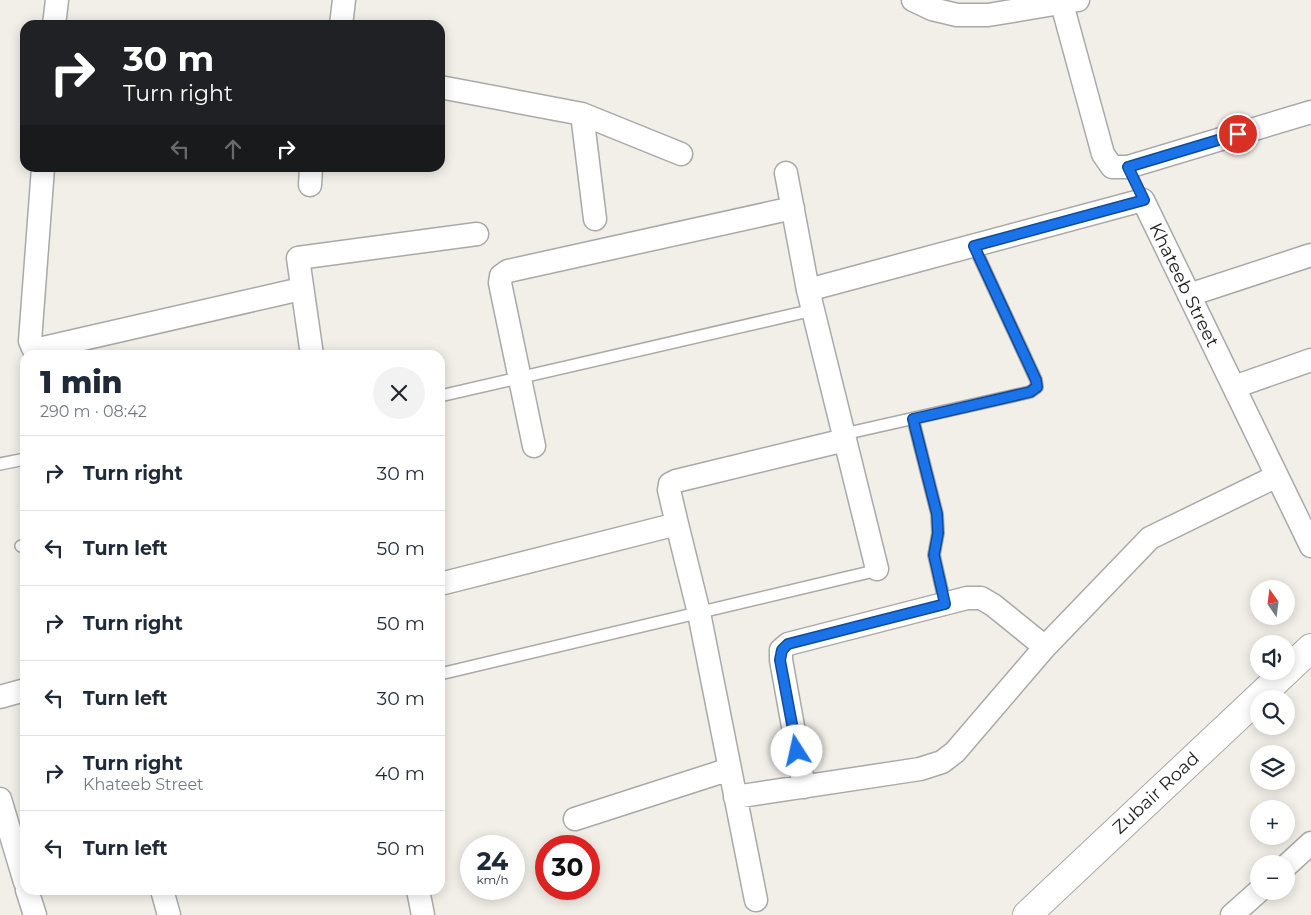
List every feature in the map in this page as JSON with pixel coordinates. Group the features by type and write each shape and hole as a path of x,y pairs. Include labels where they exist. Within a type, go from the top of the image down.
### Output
{"street":[{"path":"55,20 57,0"},
{"path":"342,20 344,0"},
{"path":"913,0 932,10 956,16 988,16 1070,2 1103,154 1112,167 1128,167 1311,112"},
{"path":"445,88 582,114 681,154"},
{"path":"582,114 595,219"},
{"path":"1128,167 1144,200"},
{"path":"43,172 30,341 32,348 39,350 301,289"},
{"path":"786,173 811,300 877,569"},
{"name":"Khateeb Street","path":"811,300 974,246 1144,200 1311,546"},
{"path":"534,446 500,283 501,276 508,271 793,208"},
{"path":"311,350 297,263 298,258 477,234"},
{"path":"1189,295 1311,255"},
{"path":"1234,387 1311,360"},
{"path":"756,900 699,613 669,490 670,484 845,437"},
{"path":"735,797 920,768 942,762 954,752 1045,647 1150,538 1277,476"},
{"path":"445,583 677,524"},
{"path":"804,787 780,660 782,650 788,644 967,598 981,598 993,604 1045,647"},
{"name":"Zubair Road","path":"1027,915 1311,648"},
{"path":"0,696 20,691"},
{"path":"575,819 730,769"},
{"path":"0,799 20,865"},
{"path":"1295,858 1311,843"},
{"path":"29,895 35,915"},
{"path":"163,895 169,915"},
{"path":"419,895 423,915"},
{"path":"1232,915 1250,899"}],"lane":[{"path":"845,437 1030,392 1037,387 1036,380 974,246"},
{"path":"445,395 519,378 811,300"},
{"path":"913,419 937,514 938,533 934,555 945,604"},
{"path":"0,464 20,459"},
{"path":"445,673 877,569"}],"route":[{"path":"797,751 780,660 782,650 788,644 945,604 934,555 934,544 938,533 937,514 913,419 1030,392 1037,387 1036,380 974,246 1144,200 1128,167 1238,134"}]}
